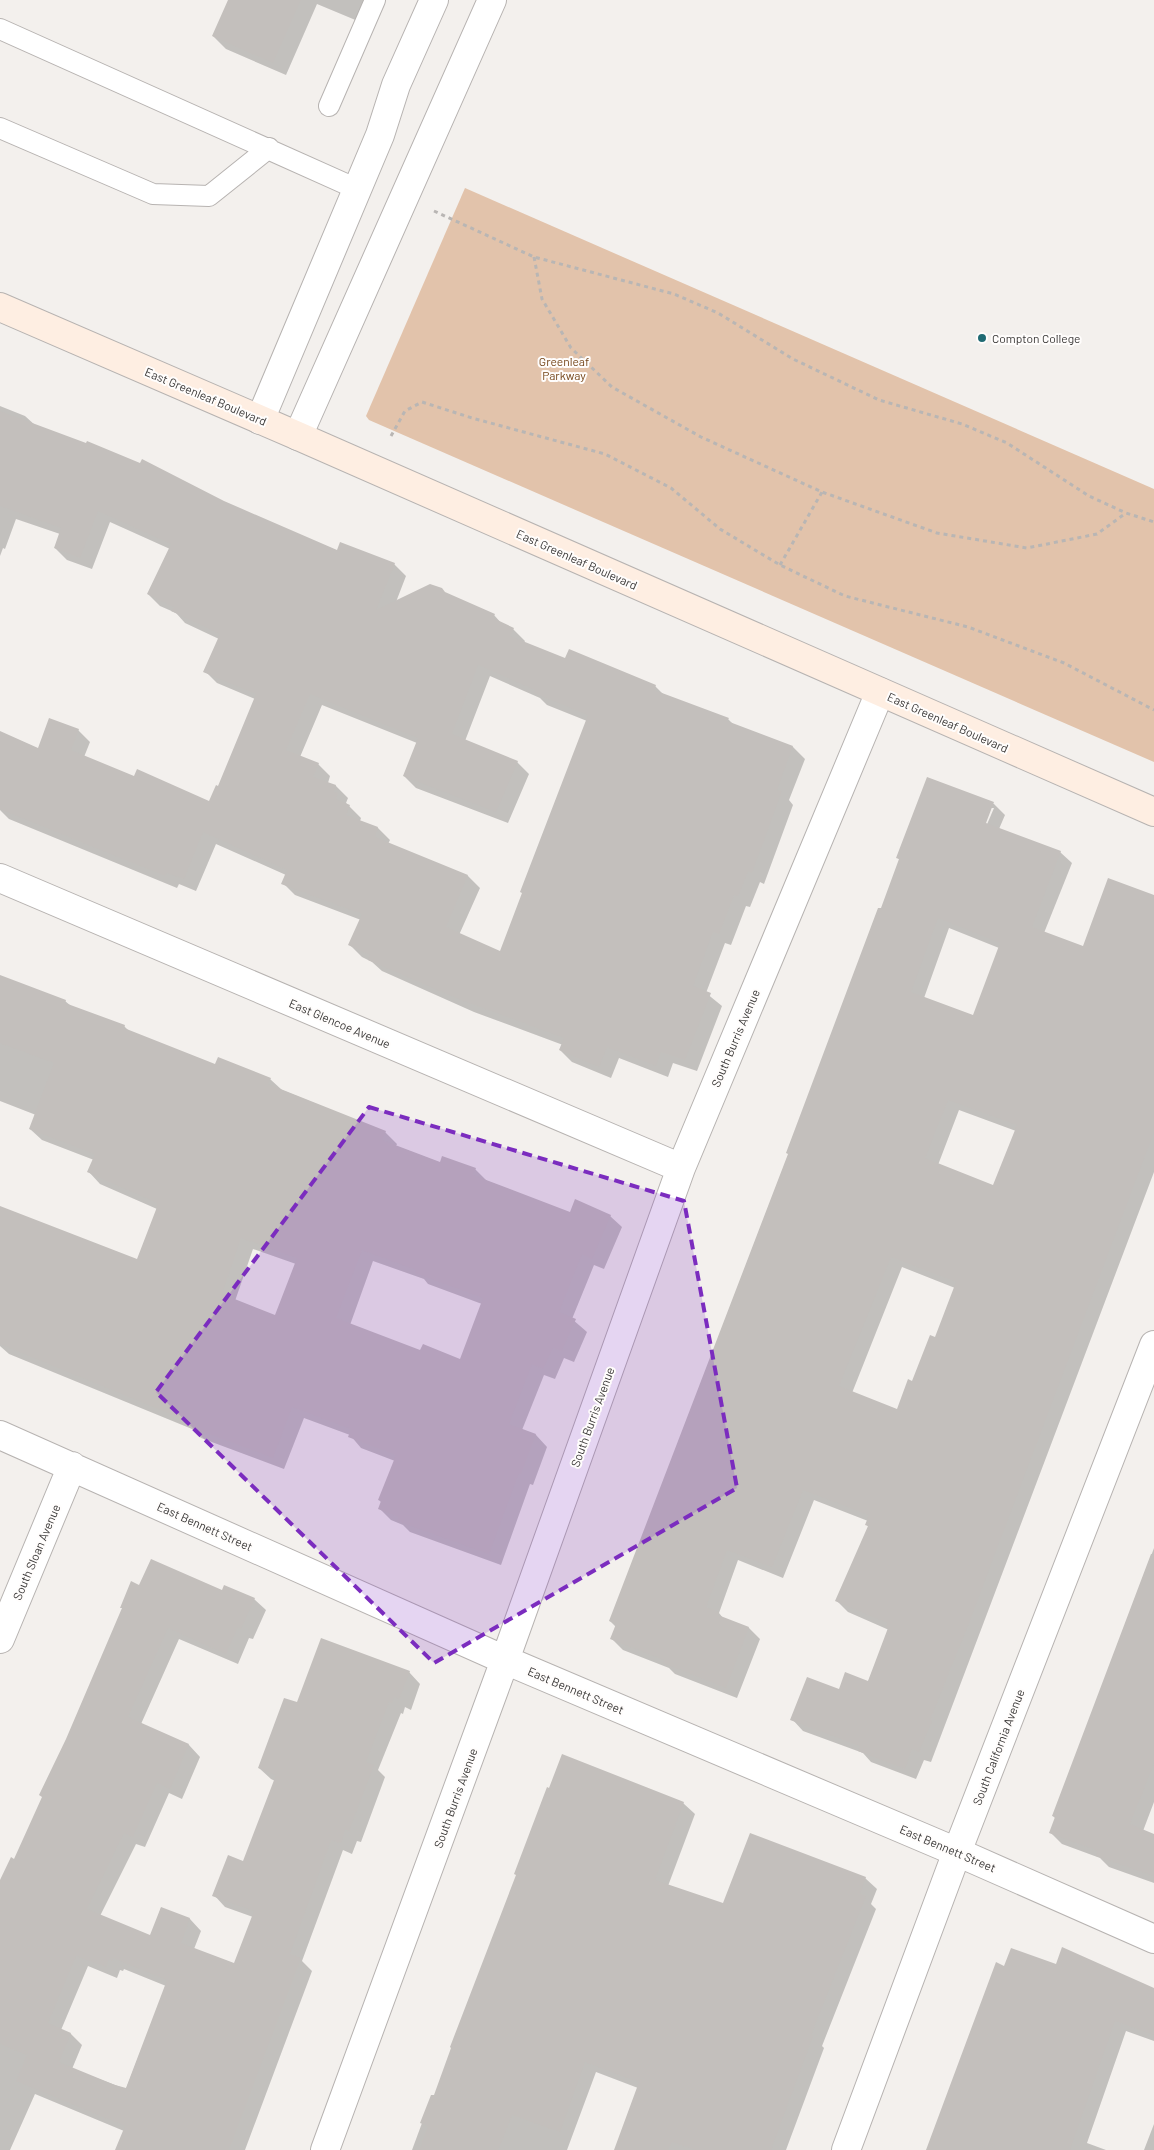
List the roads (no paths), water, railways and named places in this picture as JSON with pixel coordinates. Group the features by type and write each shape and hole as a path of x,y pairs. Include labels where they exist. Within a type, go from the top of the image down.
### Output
{"street":[{"path":"260,420 380,135 396,85 434,0"},
{"path":"298,436 492,0"},
{"name":"East Greenleaf Boulevard","path":"0,307 1154,812"},
{"name":"South Burris Avenue","path":"326,2150 505,1660 681,1168 880,692"},
{"name":"East Glencoe Avenue","path":"0,878 681,1168"},
{"name":"South California Avenue","path":"846,2150 957,1852 1154,1345"},
{"name":"East Bennett Street","path":"0,1435 505,1660 957,1852 1154,1939"},
{"name":"South Sloan Avenue","path":"0,1639 72,1466"}],"lane":[{"path":"329,106 375,0"},
{"path":"0,28 357,189"},
{"path":"0,128 153,194 209,196 269,148"}],"place":[{"name":"Compton College","path":"982,338"}],"park label":[{"name":"Greenleaf Parkway","path":"564,368"}]}
